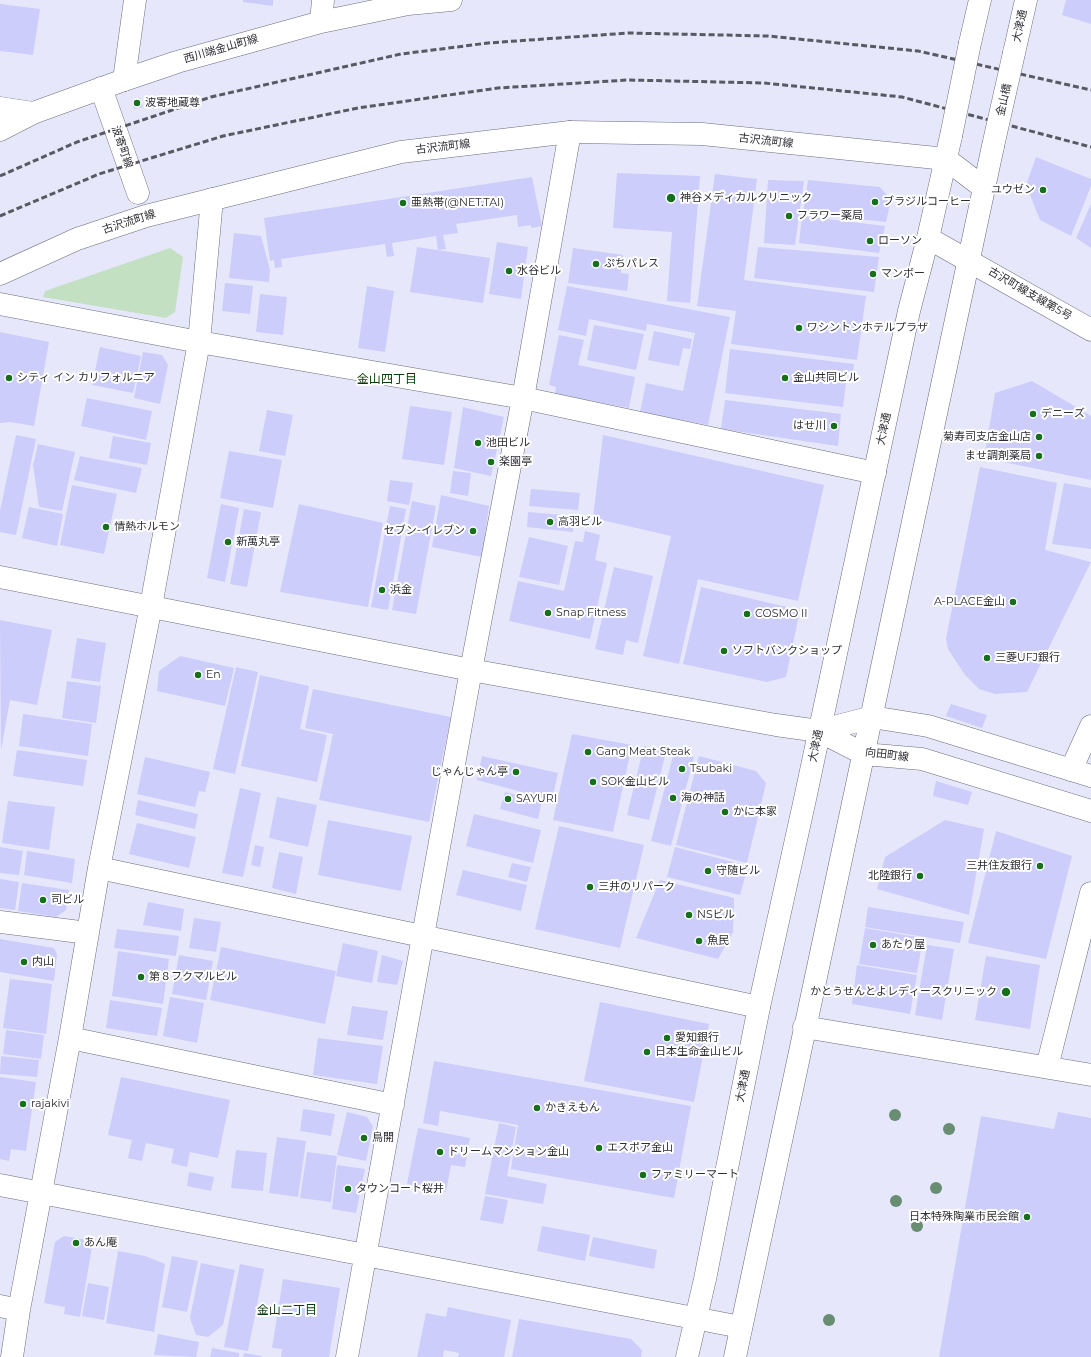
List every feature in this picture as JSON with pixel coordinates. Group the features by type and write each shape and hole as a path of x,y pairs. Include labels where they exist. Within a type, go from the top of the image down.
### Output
{"street":[{"path":"124,80 135,0"},
{"path":"321,22 323,0"},
{"name":"西川端金山町線","path":"0,130 34,113 177,62 321,22 408,4 451,0"},
{"name":"大津通","path":"686,1357 696,1317 759,1007 909,311 928,238 980,0"},
{"name":"大津通","path":"1014,53 1026,0"},
{"name":"金山橋","path":"984,188 1014,53"},
{"name":"波寄町線","path":"101,88 135,186"},
{"path":"0,108 34,113"},
{"path":"347,1357 364,1256 393,1105 471,670 524,398 570,132"},
{"name":"古沢流町線","path":"0,274 77,239 146,216 402,152 570,132 702,134 946,159"},
{"path":"735,1357 804,1027 872,717 984,188 946,159"},
{"path":"12,1357 10,1308 40,1194 70,1038 99,868 151,606 199,342 212,199"},
{"name":"古沢町線支線第5号","path":"928,238 969,259 1091,330"},
{"path":"0,304 199,342 524,398 875,473"},
{"path":"0,577 471,670 776,725 819,731 872,717 928,726 1091,776"},
{"path":"1071,770 1091,726"},
{"name":"向田町線","path":"819,731 864,754 922,760 1091,811"},
{"path":"99,868 423,935 759,1007"},
{"path":"1047,1067 1091,893"},
{"path":"0,922 88,933"},
{"path":"804,1027 1091,1075"},
{"path":"70,1038 393,1105"},
{"path":"0,1186 364,1256 696,1317 741,1327"}],"green space":[{"path":"170,248 183,257 175,312 166,318 43,297 45,291"}],"building":[{"path":"243,0 273,0 273,6 243,2"},
{"path":"1066,0 1091,0 1091,24 1062,15"},
{"path":"0,4 40,9 33,55 0,51"},
{"path":"140,98 143,107 134,109 132,101"},
{"path":"1036,157 1091,179 1091,186 1071,236 1040,220 1026,185"},
{"path":"617,173 700,176 690,303 667,301 672,232 613,228"},
{"path":"715,174 757,179 744,280 866,296 857,360 731,344 736,311 697,306"},
{"path":"532,177 542,226 531,228 531,225 518,227 517,215 456,224 458,233 443,235 446,249 438,250 436,236 392,243 394,256 387,257 385,244 281,259 282,267 275,268 274,260 270,261 264,218"},
{"path":"768,180 804,181 795,245 764,243"},
{"path":"808,180 880,187 891,200 886,222 803,213"},
{"path":"1091,204 1091,248 1076,238"},
{"path":"802,216 885,226 879,253 799,243"},
{"path":"234,233 261,236 270,270 269,282 229,278"},
{"name":"水谷ビル","path":"497,242 528,247 521,299 489,294"},
{"path":"417,247 490,258 483,303 410,292"},
{"path":"758,247 879,257 874,292 754,278"},
{"name":"ぷちパレス","path":"573,248 623,255 621,273 629,274 627,291 568,283"},
{"path":"225,283 253,286 250,314 222,311"},
{"path":"367,286 394,291 385,352 358,348"},
{"path":"567,286 730,317 708,425 640,412 646,383 683,391 695,333 647,324 646,331 589,319 586,336 558,330"},
{"path":"260,294 287,297 283,335 256,332"},
{"path":"594,325 644,334 636,370 587,360"},
{"path":"654,331 692,339 690,349 683,348 679,366 648,360"},
{"path":"0,332 49,342 34,426 10,422 0,423"},
{"path":"559,335 584,340 578,365 635,377 629,408 555,394 556,387 549,385"},
{"path":"100,347 141,356 133,393 92,385"},
{"name":"金山共同ビル","path":"730,349 854,364 853,374 843,372 842,382 846,382 843,407 725,393"},
{"path":"143,352 162,355 168,365 160,404 134,398"},
{"name":"菊寿司支店金山店","path":"1032,381 1091,416 1091,480 984,458 995,393"},
{"path":"87,398 152,411 146,440 81,426"},
{"path":"725,400 841,414 838,446 721,429"},
{"path":"410,406 452,412 444,465 402,459"},
{"name":"池田ビル","path":"463,407 504,417 491,476 454,468"},
{"path":"267,410 293,415 285,456 259,451"},
{"path":"16,435 36,439 16,535 0,532 0,511"},
{"path":"603,435 824,485 798,601 698,579 679,664 643,656 671,536 593,518"},
{"path":"113,436 151,443 147,465 109,458"},
{"path":"38,444 75,452 62,511 39,507 33,465"},
{"path":"229,451 282,460 273,508 220,498"},
{"path":"80,456 142,468 136,493 74,480"},
{"name":"A-PLACE金山","path":"980,467 1057,483 1045,550 1091,562 1027,692 995,694 979,689 965,675 948,649 946,639"},
{"path":"453,471 471,473 468,496 450,493"},
{"path":"390,480 413,483 409,505 387,501"},
{"path":"1064,483 1091,488 1091,549 1052,544"},
{"path":"72,485 117,494 104,554 60,545"},
{"path":"531,489 580,493 578,510 529,506"},
{"path":"441,495 489,506 482,557 432,547"},
{"path":"412,501 436,506 416,614 392,610"},
{"path":"221,504 239,508 225,582 207,578"},
{"path":"299,504 383,523 368,607 280,592"},
{"path":"390,506 406,509 388,610 371,607"},
{"path":"29,507 63,514 57,546 22,538"},
{"path":"244,509 261,512 247,587 230,584"},
{"name":"高羽ビル","path":"528,512 574,516 573,532 527,527"},
{"path":"585,531 600,535 595,560 607,563 590,639 509,621 518,581 564,591 575,541 583,542"},
{"path":"529,537 568,546 559,585 519,577"},
{"path":"614,567 653,576 638,643 626,640 623,655 595,649"},
{"path":"701,587 800,610 786,677 767,682 683,664"},
{"path":"0,620 52,630 37,705 10,700 1,750"},
{"path":"77,638 106,643 100,682 71,678"},
{"path":"180,656 234,668 225,706 157,691 159,671"},
{"path":"236,667 258,672 235,774 213,769"},
{"path":"260,675 309,686 300,729 327,735 317,782 241,766"},
{"path":"67,681 101,686 96,723 62,718"},
{"path":"313,689 451,717 429,822 319,800 333,734 305,728"},
{"path":"951,704 987,715 982,728 946,716"},
{"path":"23,714 92,724 88,756 19,746"},
{"name":"SOK金山ビル","path":"572,734 632,745 613,832 553,820"},
{"path":"644,746 666,752 649,820 627,815"},
{"path":"17,750 87,760 83,786 13,776"},
{"path":"674,752 694,757 671,846 651,841"},
{"path":"482,756 558,773 552,800 477,780"},
{"path":"699,756 756,771 766,783 747,863 676,845"},
{"path":"145,757 210,772 205,792 199,791 195,807 137,794"},
{"path":"936,781 972,792 968,805 933,796"},
{"path":"240,788 261,793 243,877 222,873"},
{"path":"505,792 542,801 538,819 500,809"},
{"path":"277,797 317,805 308,847 269,838"},
{"path":"138,800 198,814 195,829 135,815"},
{"path":"8,801 55,807 49,850 2,843"},
{"path":"474,814 541,830 533,863 466,846"},
{"path":"328,820 412,836 401,891 318,875"},
{"path":"945,820 984,829 969,915 877,889 885,857"},
{"path":"137,823 196,837 189,868 129,854"},
{"name":"三井のリパーク","path":"559,826 644,845 620,948 535,929"},
{"path":"996,831 1072,856 1046,959 968,943"},
{"path":"255,845 264,847 260,867 251,865"},
{"path":"0,847 23,851 19,875 0,873"},
{"name":"守随ビル","path":"675,847 748,866 740,895 667,877"},
{"path":"27,851 75,859 72,883 24,875"},
{"path":"279,852 303,857 296,894 272,888"},
{"path":"512,863 531,867 527,882 508,877"},
{"path":"463,870 527,885 521,911 456,895"},
{"path":"0,879 19,882 15,910 0,908"},
{"name":"NSビル","path":"660,880 734,898 733,932 718,959 636,938"},
{"name":"司ビル","path":"22,883 69,890 66,910 56,917 18,911"},
{"path":"148,902 184,909 181,931 143,925"},
{"path":"868,907 964,922 960,943 865,927"},
{"path":"194,918 221,922 216,952 189,948"},
{"path":"865,928 923,938 917,973 859,964"},
{"path":"117,929 179,936 176,956 114,948"},
{"path":"0,939 54,948 57,954 54,981 0,972"},
{"path":"343,943 378,951 372,983 336,976"},
{"path":"927,945 954,949 942,1020 915,1015"},
{"path":"221,947 336,971 325,1024 210,1000"},
{"name":"第８フクマルビル","path":"118,951 169,959 163,1004 112,996"},
{"path":"179,955 213,961 206,1000 172,994"},
{"path":"382,955 403,961 397,985 377,982"},
{"path":"986,956 1040,965 1030,1029 975,1020"},
{"path":"857,965 917,975 910,1014 852,1004"},
{"path":"10,979 52,984 46,1034 3,1028"},
{"path":"170,997 204,1003 197,1043 163,1036"},
{"path":"110,1000 162,1008 157,1036 106,1028"},
{"name":"日本生命金山ビル","path":"600,1002 709,1024 694,1102 584,1081"},
{"path":"352,1006 388,1011 383,1040 347,1035"},
{"path":"6,1030 44,1035 41,1059 3,1054"},
{"path":"318,1038 383,1046 377,1084 313,1075"},
{"path":"1,1056 39,1060 37,1077 0,1074"},
{"name":"エスポア金山","path":"434,1061 691,1106 674,1198 511,1169 518,1125 440,1111 438,1126 423,1123"},
{"path":"0,1077 36,1082 26,1151 11,1149 9,1161 0,1159"},
{"path":"121,1077 230,1100 218,1158 190,1152 187,1167 171,1163 174,1149 146,1143 142,1161 128,1158 132,1140 108,1135"},
{"path":"303,1109 335,1114 331,1136 300,1131"},
{"path":"347,1112 367,1117 373,1126 366,1161 337,1155"},
{"name":"日本特殊陶業市民会館","path":"1058,1112 1091,1118 1091,1357 939,1357 981,1116 1054,1129"},
{"path":"499,1123 516,1127 507,1176 547,1184 543,1204 485,1194"},
{"name":"ドリームマンション金山","path":"418,1128 470,1138 465,1167 451,1165 446,1192 407,1184"},
{"path":"277,1137 306,1141 298,1197 269,1193"},
{"path":"236,1150 267,1153 263,1191 231,1188"},
{"path":"307,1152 337,1156 331,1202 300,1198"},
{"name":"タウンコート桜井","path":"337,1165 365,1169 356,1213 332,1209"},
{"path":"189,1172 214,1177 211,1191 187,1186"},
{"path":"485,1196 508,1200 503,1224 480,1220"},
{"path":"542,1226 590,1235 585,1261 537,1251"},
{"path":"64,1236 93,1241 80,1317 64,1314 65,1307 44,1303 55,1242"},
{"path":"593,1237 657,1250 654,1269 589,1256"},
{"path":"118,1251 145,1256 165,1264 154,1332 106,1323"},
{"path":"172,1256 198,1261 187,1312 162,1307"},
{"path":"201,1263 235,1270 223,1325 208,1337 196,1335 190,1318"},
{"path":"240,1264 264,1269 248,1351 224,1347"},
{"path":"283,1279 340,1288 329,1357 281,1357 282,1349 272,1348"},
{"path":"88,1283 109,1287 104,1320 82,1316"},
{"path":"448,1307 511,1320 504,1357 458,1357 459,1353 444,1350 443,1357 417,1357 426,1313 446,1317"},
{"path":"519,1319 631,1339 642,1350 641,1357 512,1357"},
{"path":"158,1334 199,1342 196,1357 154,1355"},
{"path":"212,1348 239,1353 239,1357 210,1357"},
{"path":"244,1353 262,1356 262,1357 243,1357"}],"railway":[{"path":"0,176 77,142 211,97 401,54 488,43 628,33 768,36 918,51 1091,90"},
{"path":"0,216 99,174 223,136 358,108 498,88 628,80 764,83 902,97 1091,147"}],"place":[{"name":"波寄地蔵尊","path":"137,103"},
{"name":"ユウゼン","path":"1043,190"},
{"name":"神谷メディカルクリニック","path":"671,198"},
{"name":"ブラジルコーヒー","path":"875,202"},
{"name":"亜熱帯(@NET.TAI)","path":"403,203"},
{"name":"フラワー薬局","path":"789,216"},
{"name":"ローソン","path":"870,241"},
{"name":"ぷちパレス","path":"596,264"},
{"name":"水谷ビル","path":"509,271"},
{"name":"マンボー","path":"873,274"},
{"name":"ワシントンホテルプラザ","path":"799,328"},
{"name":"シティ イン カリフォルニア","path":"9,378"},
{"name":"金山共同ビル","path":"785,378"},
{"name":"デニーズ","path":"1033,414"},
{"name":"はせ川","path":"834,426"},
{"name":"菊寿司支店金山店","path":"1039,437"},
{"name":"池田ビル","path":"478,443"},
{"name":"ませ調剤薬局","path":"1039,456"},
{"name":"楽園亭","path":"491,462"},
{"name":"高羽ビル","path":"550,522"},
{"name":"情熱ホルモン","path":"106,527"},
{"name":"セブン-イレブン","path":"473,531"},
{"name":"新萬丸亭","path":"228,542"},
{"name":"浜金","path":"382,590"},
{"name":"A-PLACE金山","path":"1013,602"},
{"name":"Snap Fitness","path":"548,613"},
{"name":"COSMO II","path":"747,614"},
{"name":"ソフトバンクショップ","path":"724,651"},
{"name":"三菱UFJ銀行","path":"987,658"},
{"name":"En","path":"198,675"},
{"name":"Gang Meat Steak","path":"588,752"},
{"name":"Tsubaki","path":"682,769"},
{"name":"じゃんじゃん亭","path":"516,772"},
{"name":"SOK金山ビル","path":"593,782"},
{"name":"海の神話","path":"673,798"},
{"name":"SAYURI","path":"508,799"},
{"name":"かに本家","path":"725,812"},
{"name":"三井住友銀行","path":"1040,866"},
{"name":"守随ビル","path":"708,871"},
{"name":"北陸銀行","path":"920,876"},
{"name":"三井のリパーク","path":"590,887"},
{"name":"司ビル","path":"43,900"},
{"name":"NSビル","path":"689,915"},
{"name":"魚民","path":"699,941"},
{"name":"あたり屋","path":"873,945"},
{"name":"内山","path":"24,962"},
{"name":"第８フクマルビル","path":"141,977"},
{"name":"かとうせんとよレディースクリニック","path":"1006,992"},
{"name":"愛知銀行","path":"667,1038"},
{"name":"日本生命金山ビル","path":"647,1052"},
{"name":"rajakivi","path":"23,1104"},
{"name":"かきえもん","path":"537,1108"},
{"name":"鳥開","path":"364,1138"},
{"name":"エスポア金山","path":"599,1148"},
{"name":"ドリームマンション金山","path":"440,1152"},
{"name":"ファミリーマート","path":"643,1175"},
{"name":"タウンコート桜井","path":"348,1189"},
{"name":"日本特殊陶業市民会館","path":"1027,1217"},
{"name":"あん庵","path":"76,1243"}],"district":[{"name":"金山四丁目","path":"387,379"},
{"name":"金山二丁目","path":"287,1310"}]}
